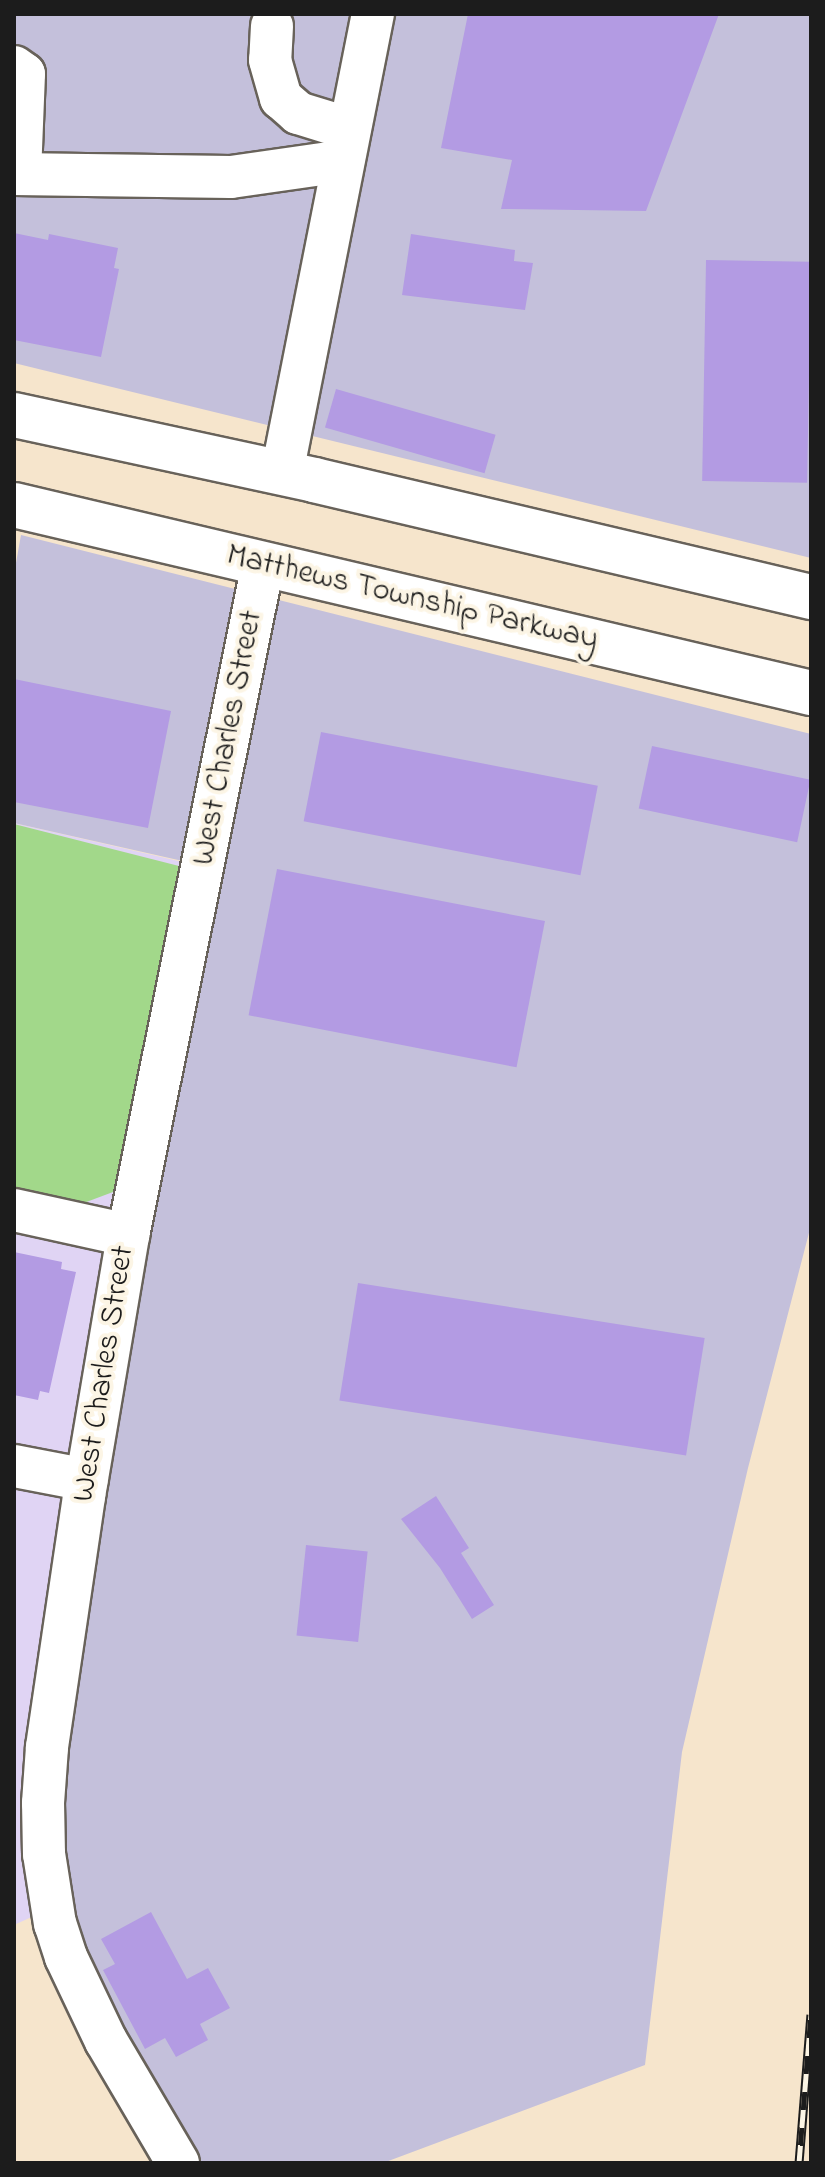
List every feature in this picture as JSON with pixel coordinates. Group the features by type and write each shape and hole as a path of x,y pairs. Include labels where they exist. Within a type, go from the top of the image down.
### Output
{"main road":[{"path":"14,415 282,473 811,597"},
{"name":"Matthews Township Parkway","path":"14,505 811,693"}],"street":[{"path":"282,473 373,14"},
{"path":"272,26 270,60 281,98 346,145"},
{"path":"14,67 24,74 17,174 231,177 346,145"},
{"name":"West Charles Street","path":"178,2163 81,1994 55,1924 30,1877 87,1480 128,1235 263,564"},
{"path":"14,1210 128,1235"},
{"path":"14,1466 87,1480"}],"shaded area":[{"path":"14,14 811,14 811,558 14,363"},
{"path":"21,535 811,734 811,1225 748,1468 682,1752 645,2065 383,2163 153,2163 77,2030 36,1915 187,862 14,823 14,574"},
{"path":"14,823 187,863 36,1915 14,1925"}],"green space":[{"path":"14,824 179,866 123,1172 113,1192 81,1204 14,1189"}],"building":[{"path":"468,14 719,14 646,211 501,209 512,160 441,148"},
{"path":"14,233 48,240 49,234 118,248 114,268 119,269 101,357 14,340"},
{"path":"411,234 515,250 514,261 533,263 525,310 402,295"},
{"path":"706,260 811,262 807,483 702,481"},
{"path":"336,389 496,435 485,473 325,427"},
{"path":"14,679 171,711 148,828 14,802"},
{"path":"321,732 598,786 580,875 304,821"},
{"path":"652,746 810,780 797,842 639,809"},
{"path":"277,869 545,921 517,1067 249,1015"},
{"path":"14,1252 62,1262 61,1269 76,1272 49,1393 40,1391 38,1400 14,1395"},
{"path":"358,1283 705,1338 686,1455 339,1401"},
{"path":"436,1496 469,1548 461,1553 494,1605 472,1619 440,1568 401,1519"},
{"path":"306,1545 368,1551 358,1642 296,1636"},
{"path":"151,1912 187,1979 208,1968 230,2008 200,2024 208,2040 176,2057 165,2038 145,2049 103,1970 115,1964 101,1939"}],"railway":[{"path":"799,2163 811,2014"}]}
